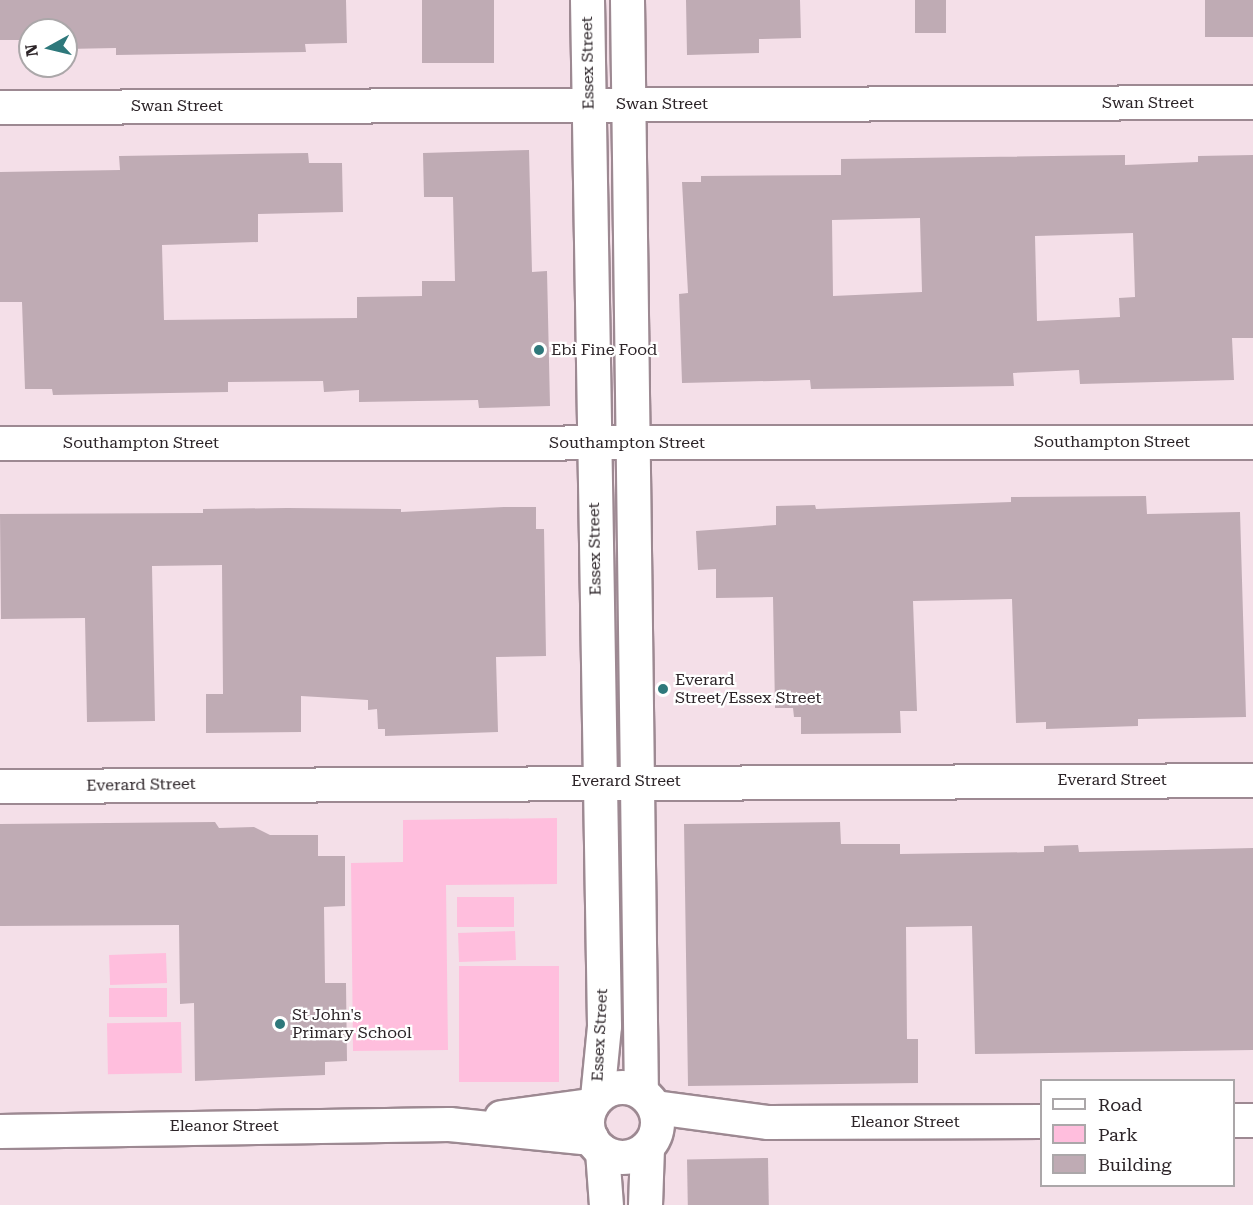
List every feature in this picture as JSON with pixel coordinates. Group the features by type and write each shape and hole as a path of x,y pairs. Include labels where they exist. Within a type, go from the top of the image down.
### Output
{"street":[{"name":"Essex Street","path":"587,0 598,781 604,1026 594,1101"},
{"path":"627,0 635,780 648,1099 658,1118 650,1144 645,1205"},
{"name":"Swan Street","path":"0,107 1253,102"},
{"name":"Southampton Street","path":"0,443 1253,442"},
{"name":"Everard Street","path":"0,786 635,780 1253,780"},
{"path":"606,1205 597,1145 587,1116 594,1101 618,1086 648,1099"},
{"name":"Eleanor Street","path":"648,1099 768,1122"},
{"name":"Eleanor Street","path":"0,1131 449,1124 594,1101"},
{"path":"1235,1120 1253,1120"},
{"name":"Eleanor Street","path":"650,1144 768,1122 1040,1121"},
{"name":"Eleanor Street","path":"449,1124 597,1145"},
{"path":"597,1145 625,1157 650,1144"}],"green space":[{"path":"557,818 557,884 446,885 448,1050 353,1051 351,863 403,862 403,820"},
{"path":"457,897 514,897 514,927 457,927"},
{"path":"515,931 516,960 459,962 458,933"},
{"path":"166,953 167,983 110,985 109,955"},
{"path":"459,966 559,966 559,1082 459,1082"},
{"path":"109,988 167,988 167,1017 109,1017"},
{"path":"181,1022 182,1073 108,1074 107,1023"}],"building":[{"path":"0,0 346,0 347,43 305,44 306,52 116,55 116,48 78,49 78,18 18,18 18,40 0,40"},
{"path":"422,0 494,0 494,63 422,63"},
{"path":"686,0 800,0 801,38 759,39 759,53 687,55"},
{"path":"915,0 946,0 946,33 915,33"},
{"path":"1205,0 1253,0 1253,37 1205,37"},
{"path":"529,150 532,272 547,271 550,406 479,408 478,400 359,402 359,390 324,392 323,381 228,382 228,392 53,395 52,389 25,389 22,302 0,302 0,172 120,170 119,156 308,153 309,163 342,163 343,212 258,214 258,242 162,245 164,320 357,318 357,297 422,296 422,281 455,281 453,197 424,197 423,153"},
{"path":"1125,155 1125,165 1198,162 1198,156 1253,155 1253,338 1232,338 1234,380 1080,384 1079,370 1013,373 1014,386 811,389 810,380 682,383 679,294 688,293 682,182 701,182 701,176 841,175 841,159","holes":["920,218 922,292 833,296 832,220","1133,233 1135,297 1119,298 1120,317 1037,321 1035,236"]},
{"path":"1146,496 1147,514 1240,512 1246,717 1138,719 1138,726 1046,729 1046,722 1016,723 1012,599 913,601 917,711 900,711 901,733 801,734 801,717 794,717 793,708 775,708 773,597 716,598 716,569 698,570 696,531 776,525 776,506 815,505 816,509 1011,502 1011,497"},
{"path":"536,507 536,529 544,529 546,656 496,657 498,732 385,736 385,729 378,729 377,709 368,710 368,700 301,696 301,732 206,733 206,694 223,694 222,565 152,566 155,721 87,722 85,618 1,619 0,514 203,513 203,509 287,508 401,509 401,512"},
{"path":"215,822 219,828 254,827 270,835 318,835 318,856 345,856 345,906 324,907 325,983 346,983 347,1061 325,1062 325,1075 195,1081 194,1003 180,1004 179,925 0,926 0,824"},
{"path":"840,822 841,844 900,844 900,854 1044,852 1044,846 1078,845 1079,852 1253,848 1253,1050 975,1054 972,926 906,927 907,1039 918,1039 918,1083 688,1086 684,824"},
{"path":"768,1158 769,1205 688,1205 687,1159"}],"place":[{"name":"Ebi Fine Food","path":"539,350"},
{"name":"Everard Street/Essex Street","path":"663,689"},
{"name":"St John's Primary School","path":"280,1024"}]}
